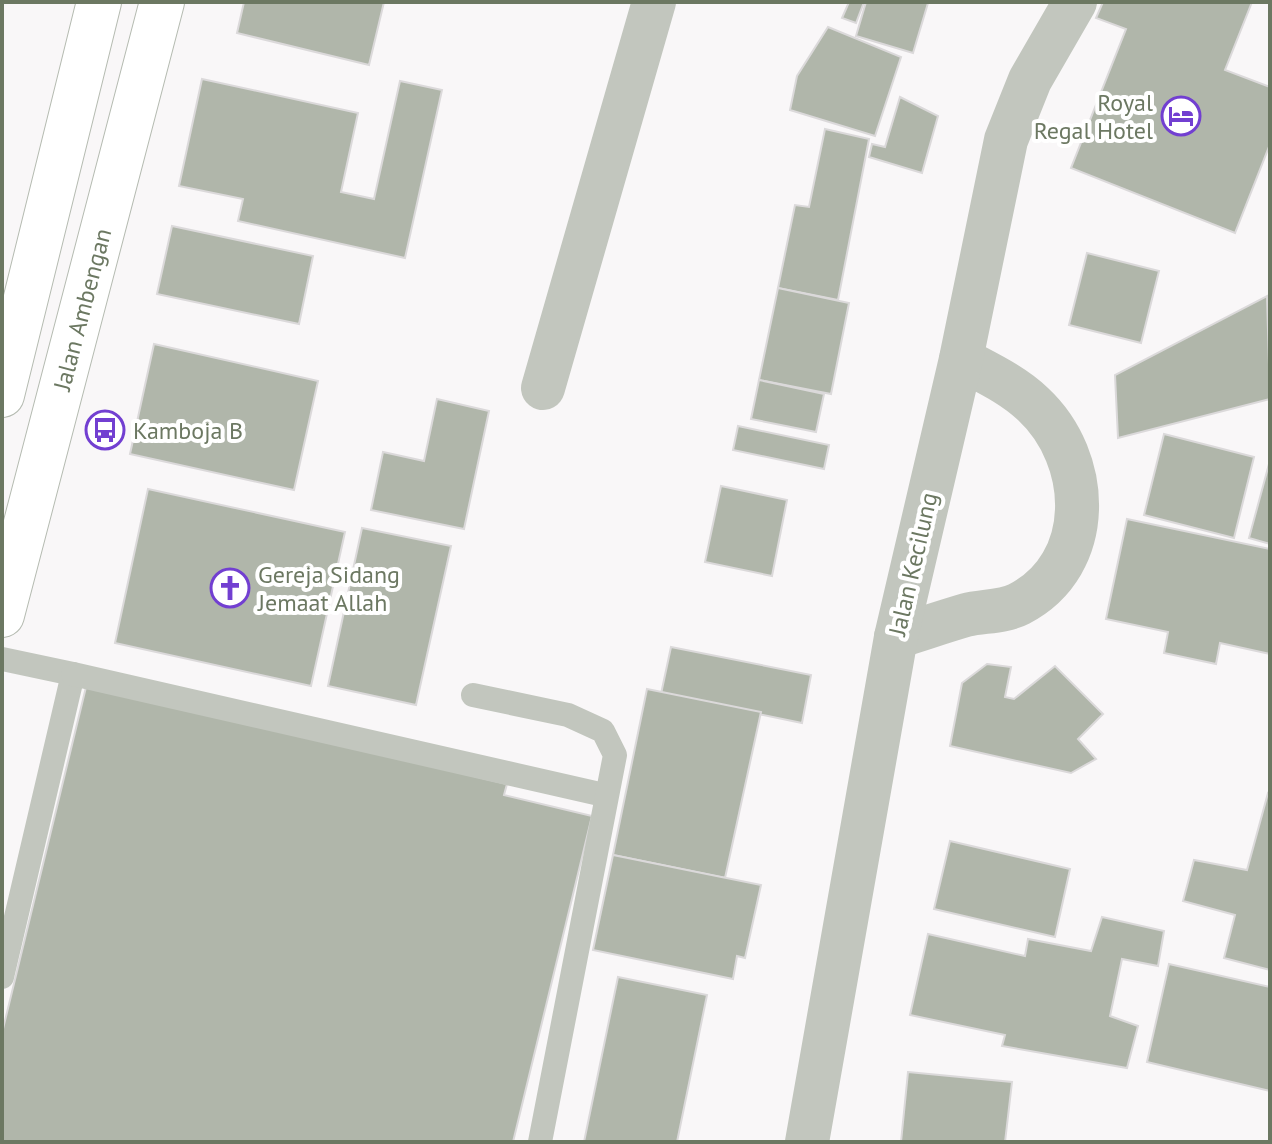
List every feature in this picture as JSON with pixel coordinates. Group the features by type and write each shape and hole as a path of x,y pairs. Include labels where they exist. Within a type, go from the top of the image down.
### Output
{"main road":[{"path":"2,395 99,2"},
{"name":"Jalan Ambengan","path":"2,615 162,2"}],"street":[{"path":"543,388 654,2"},
{"name":"Jalan Kecilung","path":"807,1142 896,637 961,359 1006,140 1030,80 1075,2"},
{"path":"896,637 968,615 1017,606 1052,583 1068,558 1079,511 1071,457 1035,405 1007,384 961,359"}],"lane":[{"path":"2,659 604,795"},
{"path":"2,977 73,674"},
{"path":"473,695 568,715 603,731 615,755 604,795 540,1142"}],"building":[{"path":"244,2 384,2 369,65 237,33"},
{"path":"849,2 864,2 856,23 842,18"},
{"path":"866,2 928,3 913,53 856,36"},
{"name":"Royal Regal Hotel","path":"1103,2 1252,2 1225,70 1270,87 1270,144 1235,233 1071,168 1126,29 1096,18"},
{"path":"828,27 901,57 875,136 790,110 797,76"},
{"path":"202,79 358,113 341,192 374,199 400,81 442,90 405,258 238,221 243,199 179,186"},
{"path":"900,97 938,116 922,173 869,157 872,144 885,147"},
{"path":"825,129 869,139 838,300 778,288 795,205 809,207"},
{"path":"172,226 313,256 299,324 157,294"},
{"path":"1087,253 1159,271 1141,343 1069,325"},
{"path":"778,288 849,303 831,394 759,380"},
{"path":"1267,296 1270,399 1118,438 1115,375"},
{"path":"154,344 318,381 294,490 130,454"},
{"path":"759,380 824,394 816,432 751,419"},
{"path":"437,399 489,411 464,529 371,510 383,452 424,461"},
{"path":"738,426 829,445 824,469 733,450"},
{"path":"1164,434 1254,457 1234,538 1144,515"},
{"path":"1270,465 1270,544 1249,538"},
{"path":"721,486 787,500 772,576 705,562"},
{"name":"Gereja Sidang Jemaat Allah","path":"148,489 345,532 311,686 115,643"},
{"path":"1127,519 1270,549 1270,654 1220,643 1216,664 1164,653 1168,632 1106,619"},
{"path":"362,528 451,546 416,705 328,686"},
{"path":"671,647 811,675 802,723 661,694"},
{"path":"987,664 1011,667 1005,697 1014,699 1055,666 1103,714 1078,739 1096,759 1071,773 950,746 962,683"},
{"path":"87,683 507,784 504,795 592,816 513,1142 2,1142 2,1033"},
{"path":"647,689 761,712 725,878 613,855"},
{"path":"1268,793 1270,970 1224,958 1235,915 1183,901 1194,860 1247,870"},
{"path":"950,841 1070,869 1055,937 934,909"},
{"path":"613,855 761,885 745,958 737,956 733,979 593,950"},
{"path":"1102,917 1164,931 1158,966 1122,959 1110,1016 1138,1026 1127,1068 1002,1046 1005,1035 910,1015 928,934 1025,956 1028,939 1091,951"},
{"path":"1169,964 1270,987 1270,1091 1147,1062"},
{"path":"618,977 707,995 677,1142 584,1142"},
{"path":"908,1072 1012,1082 1005,1142 901,1142"}],"place":[{"name":"Royal Regal Hotel","path":"1181,116"},
{"name":"Kamboja B","path":"105,430"},
{"name":"Gereja Sidang Jemaat Allah","path":"230,588"}]}
